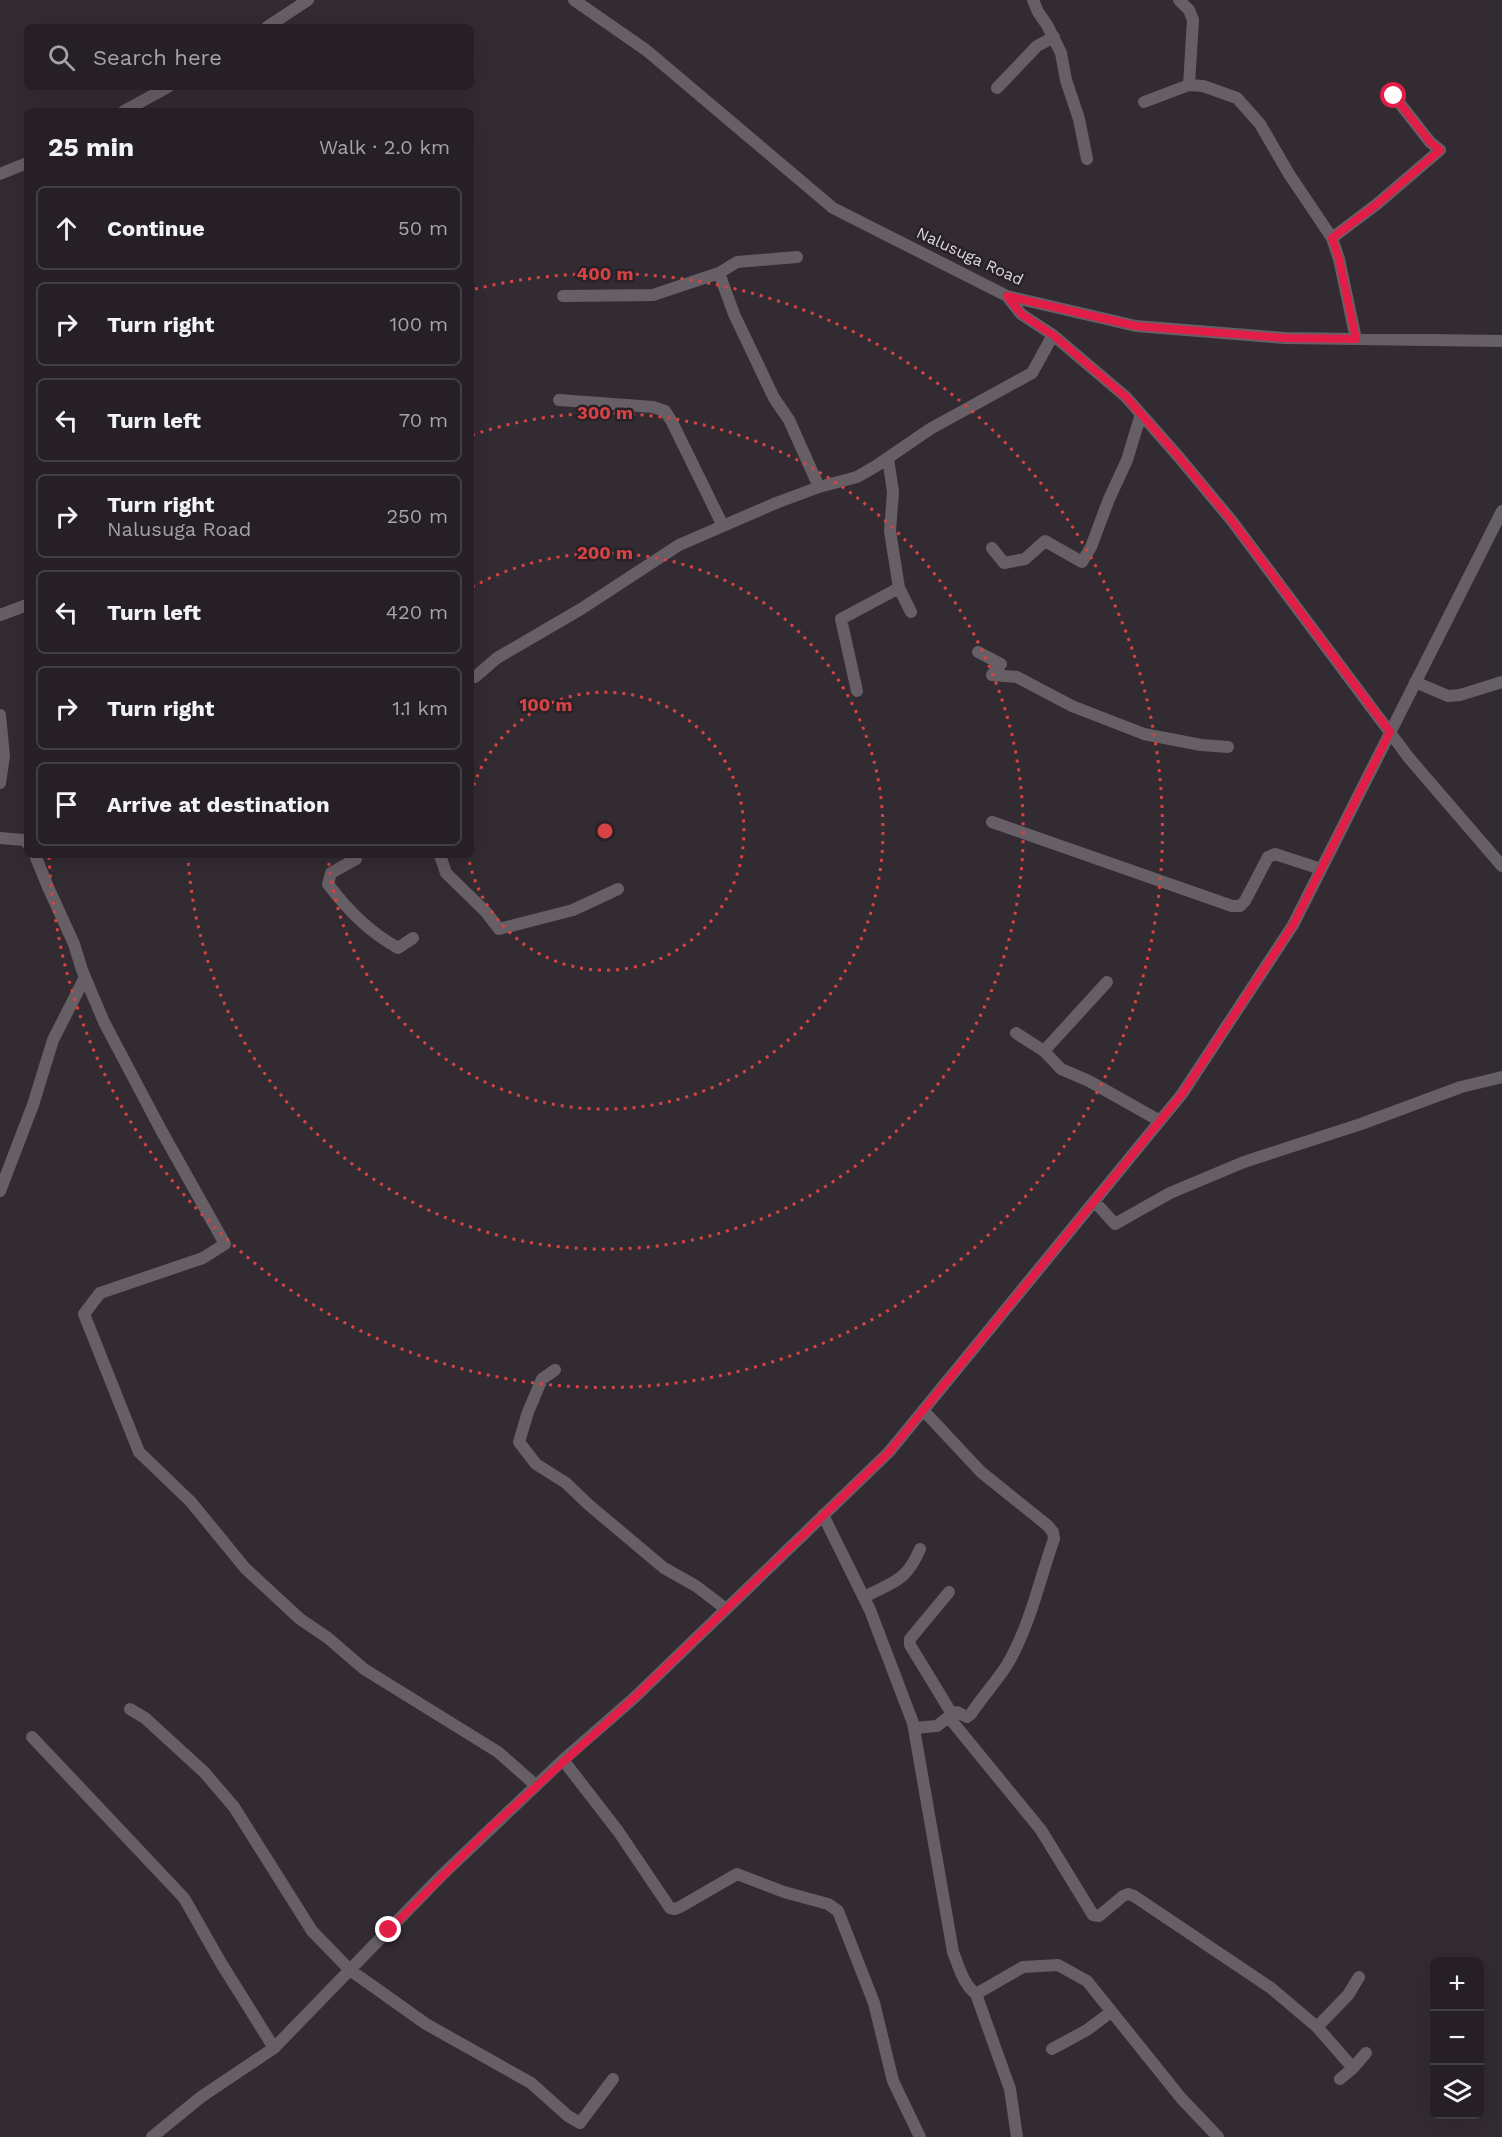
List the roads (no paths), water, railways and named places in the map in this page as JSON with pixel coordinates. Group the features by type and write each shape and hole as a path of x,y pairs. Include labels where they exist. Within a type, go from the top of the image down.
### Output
{"street":[{"path":"272,24 308,0"},
{"name":"Nalusuga Road","path":"574,0 646,50 833,208 1007,296 1136,326 1285,338 1502,340"},
{"path":"1033,0 1061,53 1087,159"},
{"path":"1179,0 1190,9 1193,20 1189,85"},
{"path":"997,88 1037,46 1054,37"},
{"path":"1144,102 1189,85 1203,86 1237,98 1260,124 1289,174 1332,238 1339,259 1356,339"},
{"path":"130,108 162,90"},
{"path":"1332,238 1377,204 1440,150 1430,142 1394,96"},
{"path":"0,174 24,164"},
{"path":"563,296 653,295 719,273 737,262 797,257"},
{"path":"719,273 734,314 774,398 789,420 819,487"},
{"path":"1007,296 1021,314 1053,335 1126,397 1141,414 1232,521 1436,791 1502,866"},
{"path":"474,677 497,658 581,609 679,545 819,487 857,477 930,429 1032,372 1053,335"},
{"path":"559,400 653,407 665,411 723,526"},
{"path":"992,548 1004,563 1025,559 1045,541 1082,562 1091,547 1127,460 1141,414"},
{"path":"888,458 893,492 890,531 899,588 911,612"},
{"path":"153,2137 201,2097 274,2048 442,1875 563,1760 634,1698 889,1452 1182,1094 1293,925 1502,511"},
{"path":"857,691 841,619 899,588"},
{"path":"0,615 24,606"},
{"path":"978,652 1000,664 992,675 1017,677 1072,706 1144,734 1201,745 1228,747"},
{"path":"1415,682 1448,696 1460,695 1502,682"},
{"path":"0,715 4,756 0,783"},
{"path":"992,822 1232,906 1240,906 1245,900 1268,857 1275,854 1321,869"},
{"path":"0,838 24,842"},
{"path":"36,858 74,944 104,1022 225,1244 203,1258 100,1293 84,1314 139,1452 191,1502 245,1568 300,1619 328,1638 364,1669 498,1752 532,1782"},
{"path":"354,858 332,873 328,884 345,908 382,939 398,948 413,938"},
{"path":"441,858 446,873 486,912 499,929 573,910 618,889"},
{"path":"0,1191 33,1105 53,1040 85,977"},
{"path":"1044,1051 1107,982"},
{"path":"1016,1033 1044,1051 1061,1069 1089,1081 1160,1121"},
{"path":"1095,1201 1115,1224 1170,1193 1244,1162 1361,1124 1461,1087 1502,1077"},
{"path":"555,1370 542,1379 528,1412 519,1442 536,1464 566,1483 664,1568 696,1586 726,1609"},
{"path":"914,1728 937,1726 957,1712 967,1718 971,1714 1006,1665 1030,1617 1037,1587 1054,1539 1053,1532 1047,1525 981,1472 923,1410"},
{"path":"823,1515 864,1597 893,1667 914,1728 954,1952 964,1979 976,1994 1010,2089 1017,2137"},
{"path":"864,1597 903,1577 913,1566 920,1549"},
{"path":"949,1592 910,1639 910,1645 951,1717 1041,1830 1093,1915 1099,1916 1123,1896 1128,1894 1134,1896 1271,1988 1317,2027 1353,2068"},
{"path":"130,1709 145,1718 212,1781 234,1807 312,1931 350,1970 426,2024 531,2084 568,2116 580,2123 613,2079"},
{"path":"32,1737 184,1898 274,2048"},
{"path":"563,1760 618,1832 670,1908 680,1907 737,1874 784,1892 828,1904 838,1911 874,2003 893,2081 920,2137"},
{"path":"976,1994 1023,1967 1058,1965 1088,1981 1181,2098 1218,2137"},
{"path":"1317,2027 1348,1995 1359,1977"},
{"path":"1052,2049 1087,2030 1111,2012"},
{"path":"1340,2079 1366,2053"}]}
